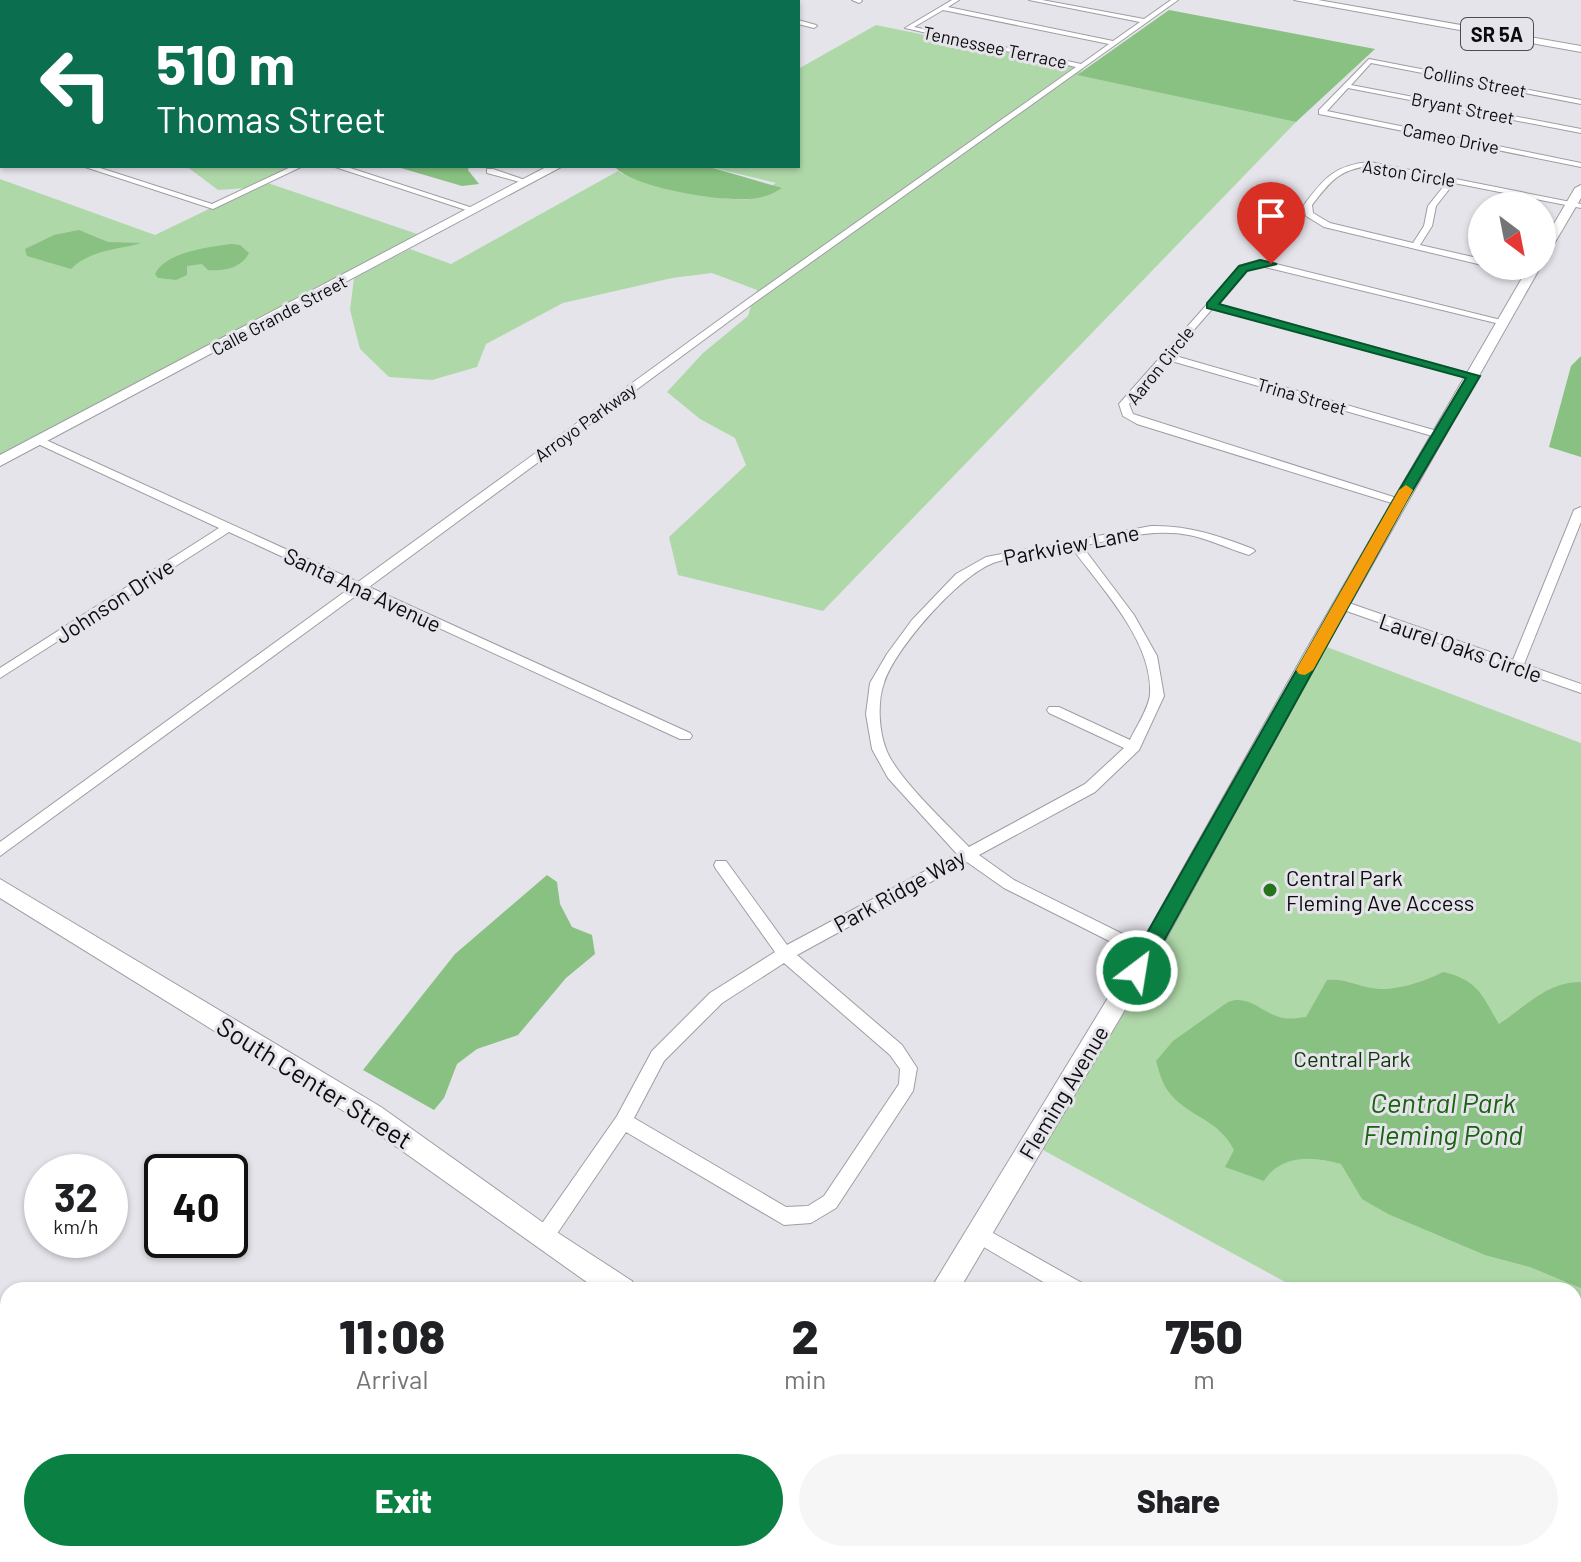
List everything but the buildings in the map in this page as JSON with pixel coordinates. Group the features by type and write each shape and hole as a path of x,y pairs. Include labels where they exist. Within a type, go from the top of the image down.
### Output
{"main road":[{"name":"SR 5A","path":"1299,0 1363,6 1581,46"},
{"name":"SR 5A","path":"1333,3 1414,20 1581,46"},
{"path":"1414,20 1439,19"}],"street":[{"path":"942,8 956,0"},
{"path":"1032,0 1145,21"},
{"name":"Arroyo Parkway","path":"0,850 359,587 1175,0"},
{"path":"942,8 1115,43"},
{"name":"Tennessee Terrace","path":"942,8 908,28 1082,66"},
{"path":"800,22 814,26"},
{"name":"Collins Street","path":"1346,86 1369,61 1581,102"},
{"name":"Cameo Drive","path":"1346,86 1322,112 1581,165"},
{"name":"Bryant Street","path":"1346,86 1581,131"},
{"name":"Aston Circle","path":"1468,259 1327,225 1309,214 1308,205 1337,170 1354,164 1390,166 1576,205"},
{"path":"92,168 213,207 295,168"},
{"path":"342,168 475,210"},
{"name":"Calle Grande Street","path":"0,461 42,442 553,168"},
{"path":"490,171 527,182"},
{"path":"1415,246 1428,226 1432,206 1453,179"},
{"path":"1556,234 1576,205 1581,188"},
{"name":"Aaron Circle","path":"1399,502 1128,416 1124,404 1243,269 1260,263 1504,322"},
{"name":"Fleming Avenue","path":"949,1282 1147,953 1399,502 1527,280"},
{"path":"1211,305 1474,376"},
{"name":"Trina Street","path":"1165,356 1440,435"},
{"name":"Santa Ana Avenue","path":"42,442 685,736"},
{"path":"1517,666 1580,510"},
{"name":"Johnson Drive","path":"0,674 228,527"},
{"name":"Parkview Lane","path":"1147,953 1009,884 965,853 920,807 893,774 879,749 873,714 877,683 916,623 960,577 990,560 1172,528 1199,533 1249,551"},
{"name":"Park Ridge Way","path":"543,1238 623,1121 658,1056 693,1018 741,981 785,954 965,853 1090,788 1134,747 1157,696 1151,656 1130,618 1074,543"},
{"name":"Laurel Oaks Circle","path":"1342,605 1581,689"},
{"path":"1054,710 1134,747"},
{"path":"623,1121 784,1216 811,1214 830,1202 907,1086 909,1068 896,1050 785,954 721,865"},
{"name":"South Center Street","path":"0,887 372,1115 543,1238 610,1282"},
{"path":"977,1233 1061,1282"}],"green space":[{"path":"876,25 1076,66 756,293 757,290 712,273 672,278 563,303 486,344 477,367 432,380 389,377 360,349 350,310 354,278 410,249 451,264 618,171 660,186 722,198 748,199 776,183 714,168 800,168 800,68"},
{"path":"1085,67 1078,75 1296,122 823,611 678,575 669,537 746,465 735,438 700,419 667,392 703,353 748,316 751,306"},
{"path":"189,168 289,168 247,188 218,190"},
{"path":"0,179 155,235 265,182 426,237 0,462"},
{"name":"Central Park","path":"1319,644 1581,743 1581,1282 1285,1282 1032,1144"}],"water":[{"path":"1169,10 1375,49 1296,122 1077,75"},
{"path":"401,168 468,168 479,184 462,186"},
{"path":"616,168 713,168 782,188 752,199 734,199 659,187"},
{"path":"79,230 108,242 141,243 95,254 71,269 27,256 25,249 54,235"},
{"path":"231,244 240,245 249,253 241,263 231,268 208,270 202,264 187,266 187,275 176,280 158,278 155,274 168,260 178,256"},
{"path":"1581,356 1581,457 1549,447 1571,366"},
{"path":"547,875 557,882 560,904 572,927 592,935 595,954 566,978 518,1035 477,1049 457,1064 444,1098 434,1110 363,1070 455,954"},
{"name":"Central Park Fleming Pond","path":"1443,972 1465,980 1478,990 1499,1024 1537,996 1557,986 1581,982 1581,1282 1566,1282 1530,1267 1485,1255 1388,1214 1362,1199 1341,1164 1320,1159 1299,1159 1279,1166 1264,1181 1225,1167 1234,1150 1227,1139 1176,1100 1161,1077 1156,1061 1173,1041 1228,1002 1242,1000 1282,1018 1306,1017 1327,980 1387,989"}],"slow traffic":[{"path":"1305,670 1406,490"}],"place":[{"name":"Central Park Fleming Ave Access","path":"1270,890"}],"route":[{"path":"1137,971 1314,652 1474,376 1211,305 1243,269 1260,263 1271,264"}]}
